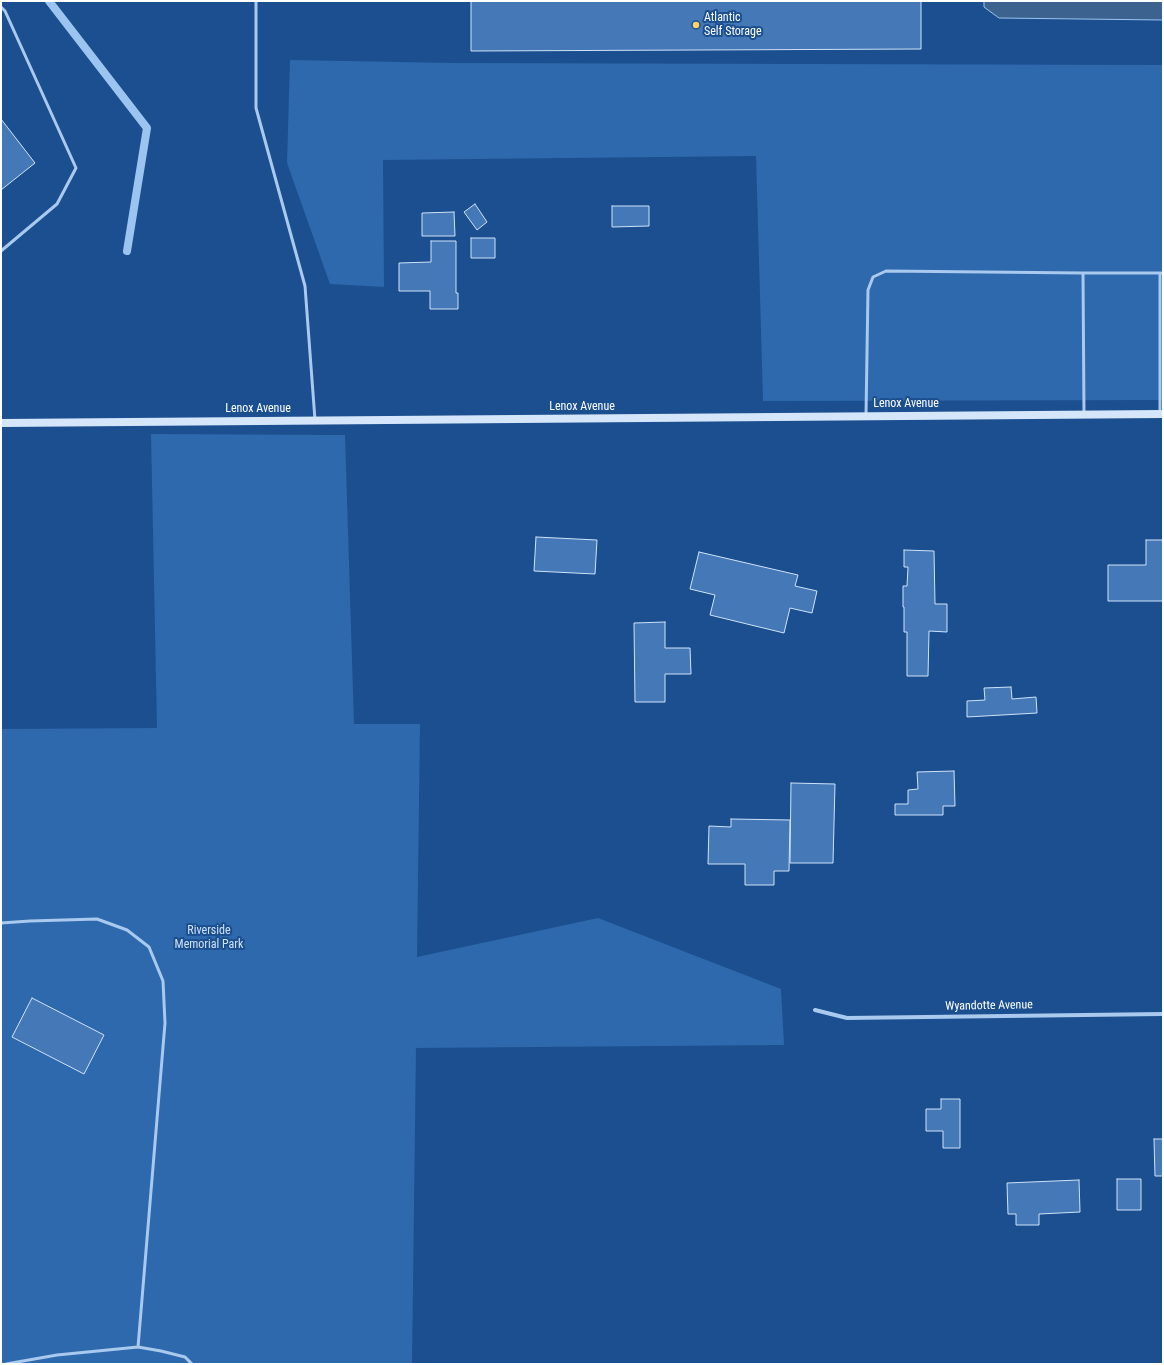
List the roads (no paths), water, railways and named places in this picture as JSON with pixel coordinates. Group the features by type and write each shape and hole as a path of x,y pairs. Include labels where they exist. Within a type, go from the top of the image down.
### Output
{"street":[{"name":"Lenox Avenue","path":"1,423 1162,414"},
{"name":"Wyandotte Avenue","path":"816,1010 847,1018 1163,1014"}],"lane":[{"path":"256,1 256,108 305,286 315,420"},
{"path":"1,7 5,11 76,168 57,204 1,251"},
{"path":"866,416 868,290 873,277 886,271 1162,273 1162,414"},
{"path":"1083,273 1084,415"},
{"path":"1,923 97,919 127,930 149,947 163,981 164,1023 138,1347"},
{"path":"6,1364 57,1355 138,1347 185,1357 192,1364"}],"waterway":[{"path":"49,1 147,128 127,251"}],"place":[{"name":"Atlantic Self Storage","path":"696,25"}],"park label":[{"name":"Riverside Memorial Park","path":"209,938"}]}
